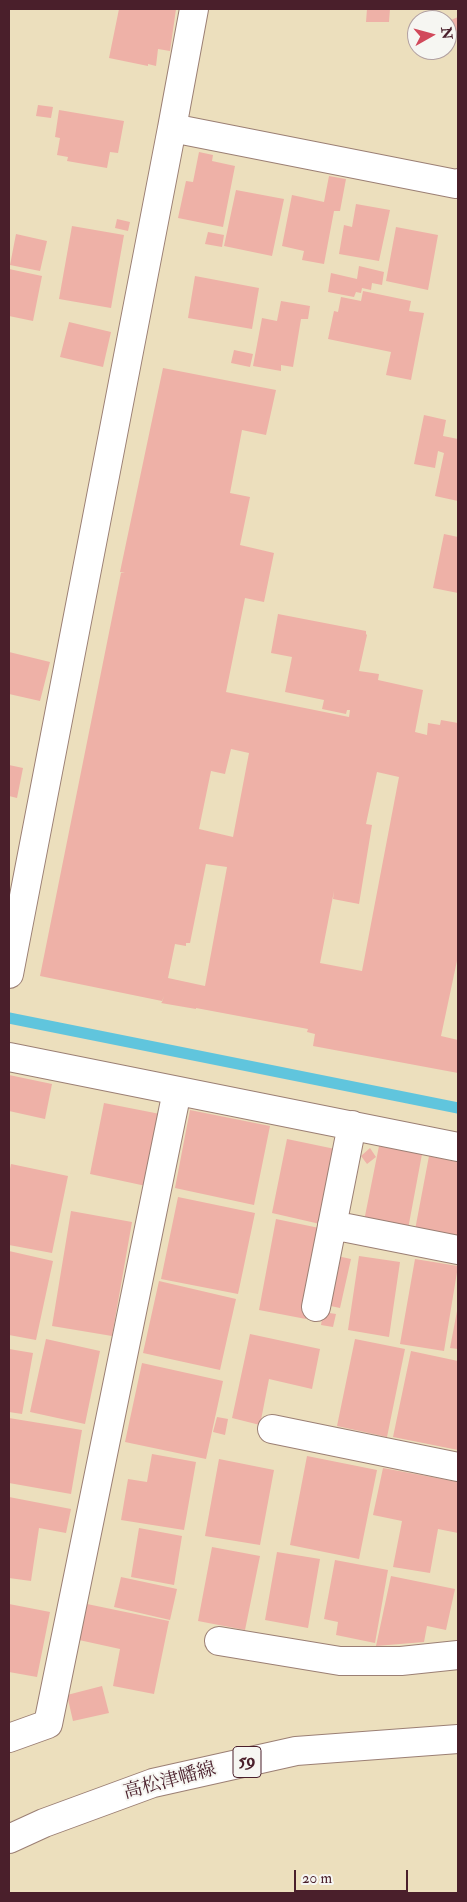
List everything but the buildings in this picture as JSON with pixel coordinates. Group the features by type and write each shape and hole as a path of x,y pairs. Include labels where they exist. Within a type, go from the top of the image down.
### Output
{"street":[{"path":"10,964 194,9"},
{"path":"172,128 458,183"},
{"path":"9,1057 458,1146"},
{"path":"9,1738 48,1724 177,1091"},
{"path":"316,1307 352,1125"},
{"path":"332,1225 458,1250"},
{"path":"272,1429 458,1467"},
{"path":"219,1641 340,1661 401,1661 458,1655"},
{"name":"高松津幡線","path":"9,1840 44,1823 153,1783 296,1751 458,1739"}],"waterway":[{"path":"9,1018 458,1108"}]}
